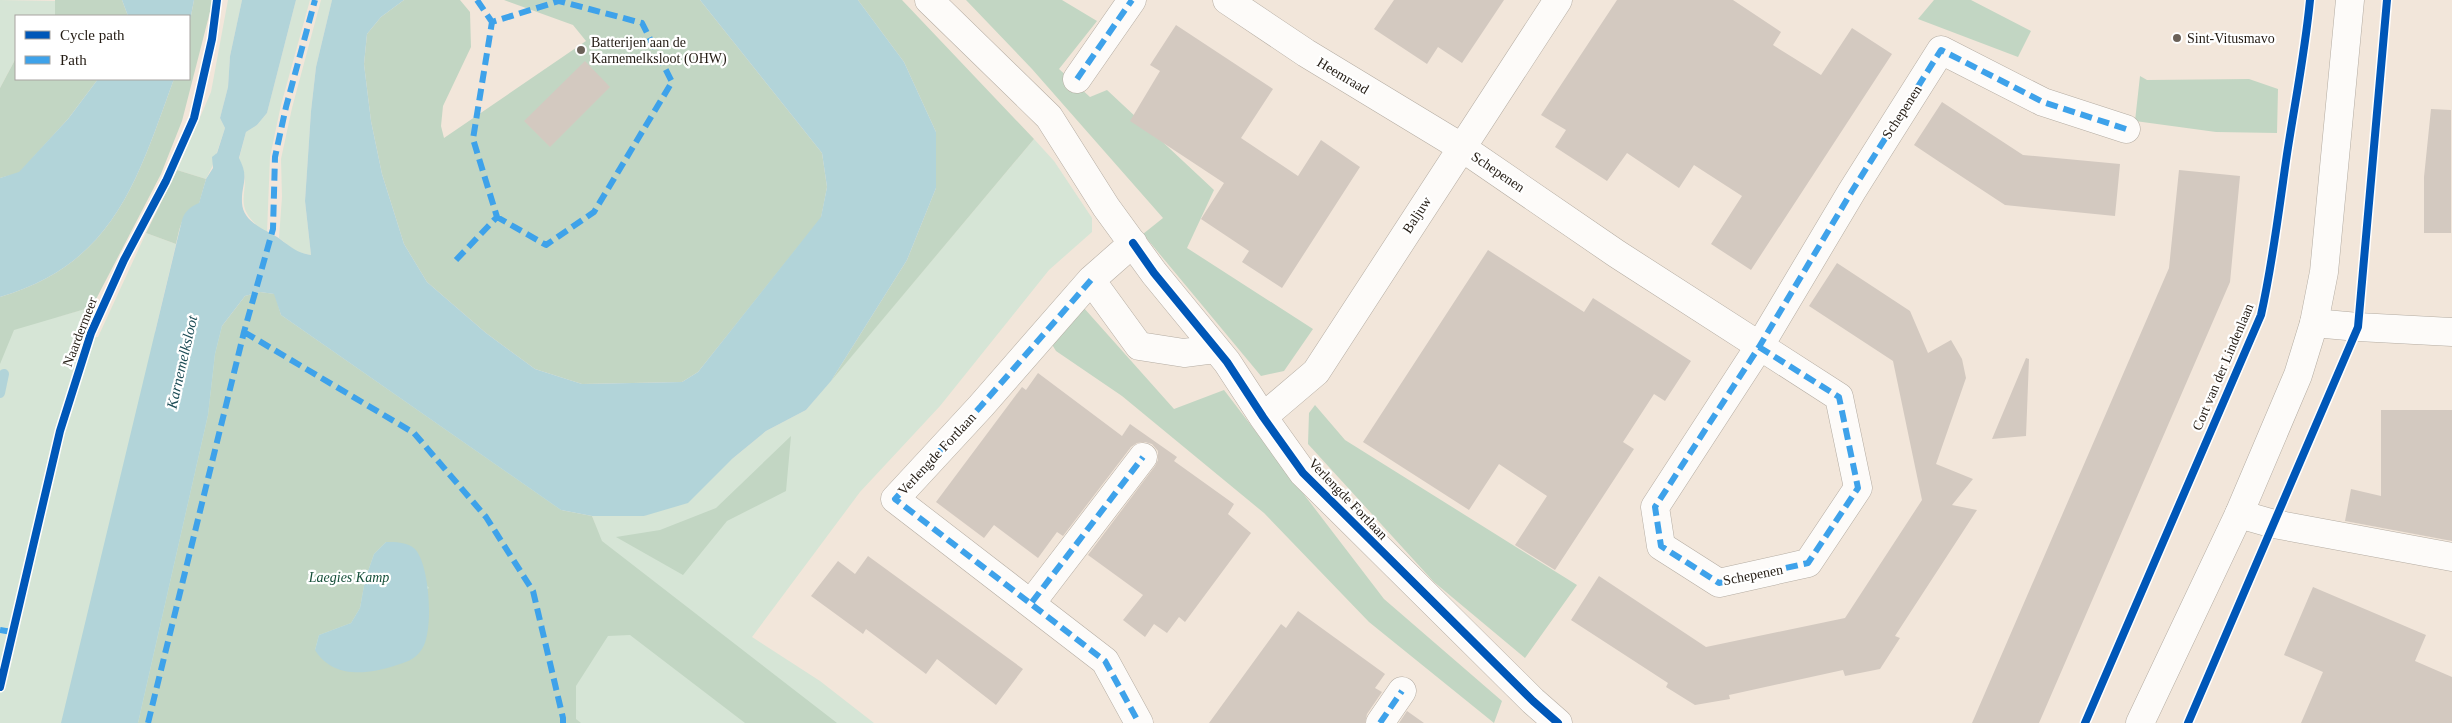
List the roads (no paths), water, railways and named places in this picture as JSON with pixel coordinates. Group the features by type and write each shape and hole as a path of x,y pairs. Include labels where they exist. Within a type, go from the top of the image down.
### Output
{"street":[{"name":"Verlengde Fortlaan","path":"929,0 1049,117 1106,207 1154,273 1227,362 1303,474 1532,701 1558,723"},
{"path":"1077,79 1132,0"},
{"name":"Heemraad","path":"1227,0 1306,53 1461,147"},
{"name":"Baljuw","path":"1263,417 1316,372 1558,0"},
{"path":"2140,723 2239,514 2298,375 2314,323 2324,272 2350,0"},
{"name":"Schepenen","path":"1461,147 1617,254 1759,347 1839,397 1858,488 1808,564 1718,583 1661,546 1655,507 1759,347 1852,191 1942,50 2043,102 2126,129"},
{"name":"Verlengde Fortlaan","path":"1133,243 1091,280 981,406 895,499 1032,602 1105,660 1139,723"},
{"path":"1091,280 1139,346 1184,352 1215,349"},
{"path":"2314,323 2452,332"},
{"path":"1032,602 1143,457"},
{"path":"2239,514 2274,524 2452,557"},
{"path":"1380,723 1402,691"}],"water":[{"path":"122,0 194,0 190,21 190,15 128,15"},
{"name":"Karnemelksloot","path":"242,0 296,0 267,113 257,125 246,132 239,158 245,176 242,196 243,210 251,221 294,249 311,255 305,201 311,111 316,67 332,0 404,0 381,17 367,34 364,64 371,121 382,174 404,244 427,282 486,333 535,369 582,384 682,382 698,372 821,217 827,187 822,153 700,0 858,0 904,62 936,132 936,188 907,260 831,381 806,410 766,431 732,459 688,503 644,516 592,516 561,510 281,315 274,294 260,292 245,296 222,326 215,354 208,415 138,723 61,723 182,220 188,210 199,203 206,179 213,168 212,157 217,153 225,128 220,118 228,87 230,56"},
{"path":"97,80 174,80 133,183 116,213 96,240 70,263 39,282 0,297 0,178 19,172 68,119"},
{"path":"386,542 409,545 415,549 420,557 429,598 426,640 416,656 402,663 372,671 350,672 340,670 322,659 315,650 319,635 351,623 360,608 365,580 374,554"}],"waterway":[{"path":"0,393 4,374"}],"place":[{"name":"Sint-Vitusmavo","path":"2177,38"},
{"name":"Batterijen aan de Karnemelksloot (OHW)","path":"581,50"}],"park label":[{"name":"Laegies Kamp","path":"349,577"}]}
